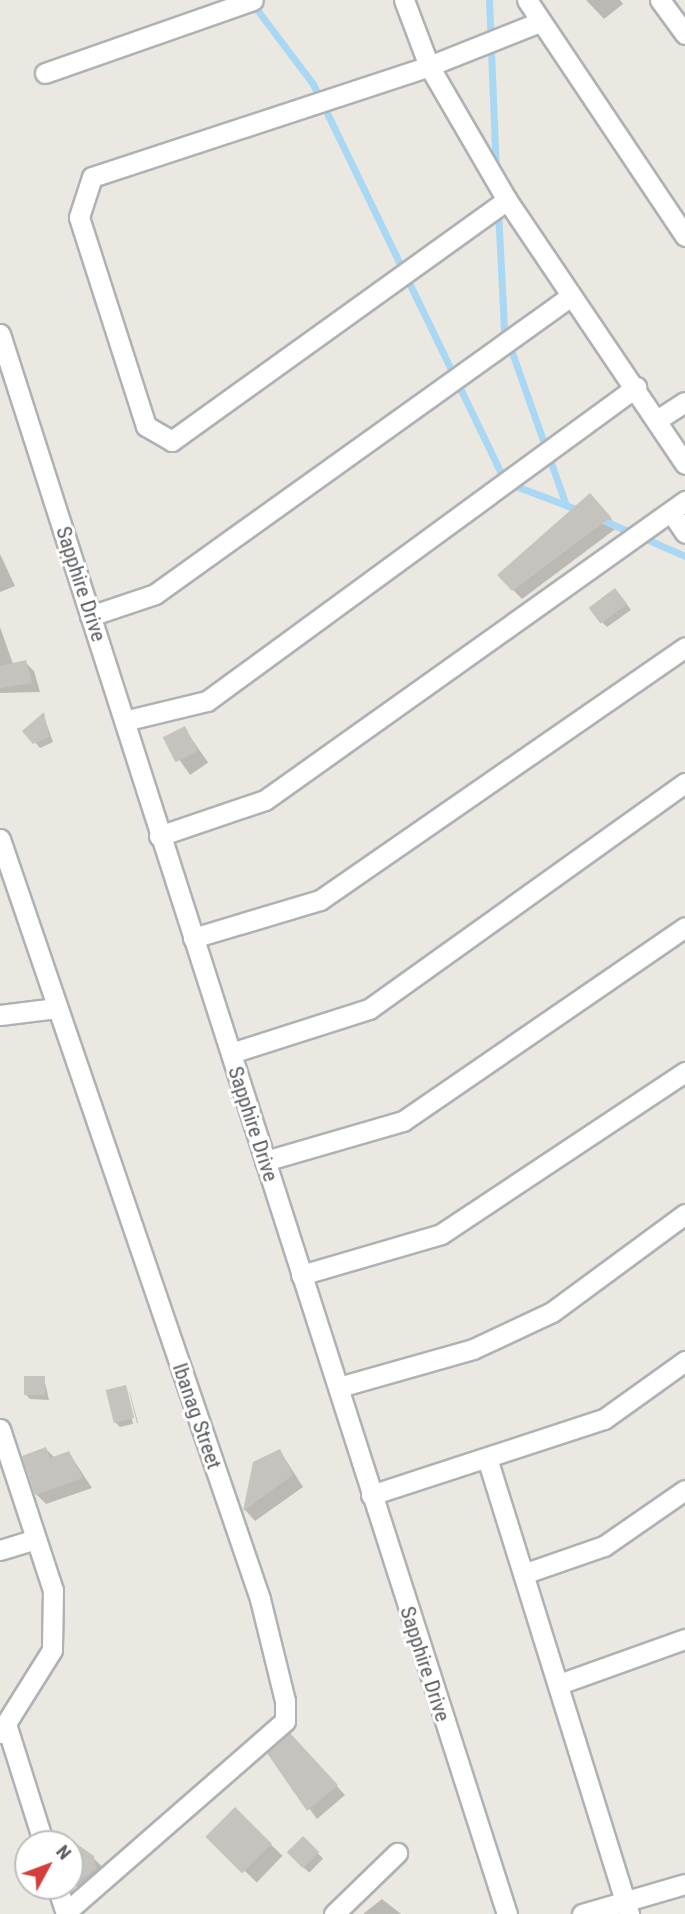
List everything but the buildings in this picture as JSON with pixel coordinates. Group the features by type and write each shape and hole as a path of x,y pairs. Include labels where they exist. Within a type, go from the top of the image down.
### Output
{"street":[{"path":"45,73 253,0"},
{"path":"404,0 429,66 507,200 636,387 685,464"},
{"path":"527,0 537,23 685,236"},
{"path":"660,0 685,34"},
{"path":"507,200 173,441 146,426 79,217 92,177 429,66 537,23"},
{"path":"90,616 155,594 571,296"},
{"name":"Sapphire Drive","path":"0,334 90,616 128,720 159,836 507,1914"},
{"path":"128,720 207,701 636,387"},
{"path":"657,420 685,402"},
{"path":"159,836 265,800 678,506 685,533"},
{"path":"193,938 320,900 685,647"},
{"path":"231,1053 369,1009 685,783"},
{"name":"Ibanag Street","path":"0,839 260,1599 285,1701 285,1721 66,1913"},
{"path":"265,1161 403,1121 685,927"},
{"path":"0,1015 57,1008"},
{"path":"301,1275 441,1234 685,1072"},
{"path":"339,1387 473,1349 552,1312 685,1214"},
{"path":"372,1495 604,1419 685,1361"},
{"path":"0,1430 53,1590 52,1650 3,1730 39,1830"},
{"path":"486,1458 526,1573 627,1908"},
{"path":"526,1573 604,1546 685,1490"},
{"path":"0,1550 36,1539"},
{"path":"559,1684 685,1639"},
{"path":"334,1914 397,1853"},
{"path":"582,1914 627,1908 685,1884"}],"waterway":[{"path":"489,0 496,171"},
{"path":"252,3 313,84 505,482 566,505"},
{"path":"498,210 504,330 566,505 580,511"},
{"path":"598,518 685,556"}]}
